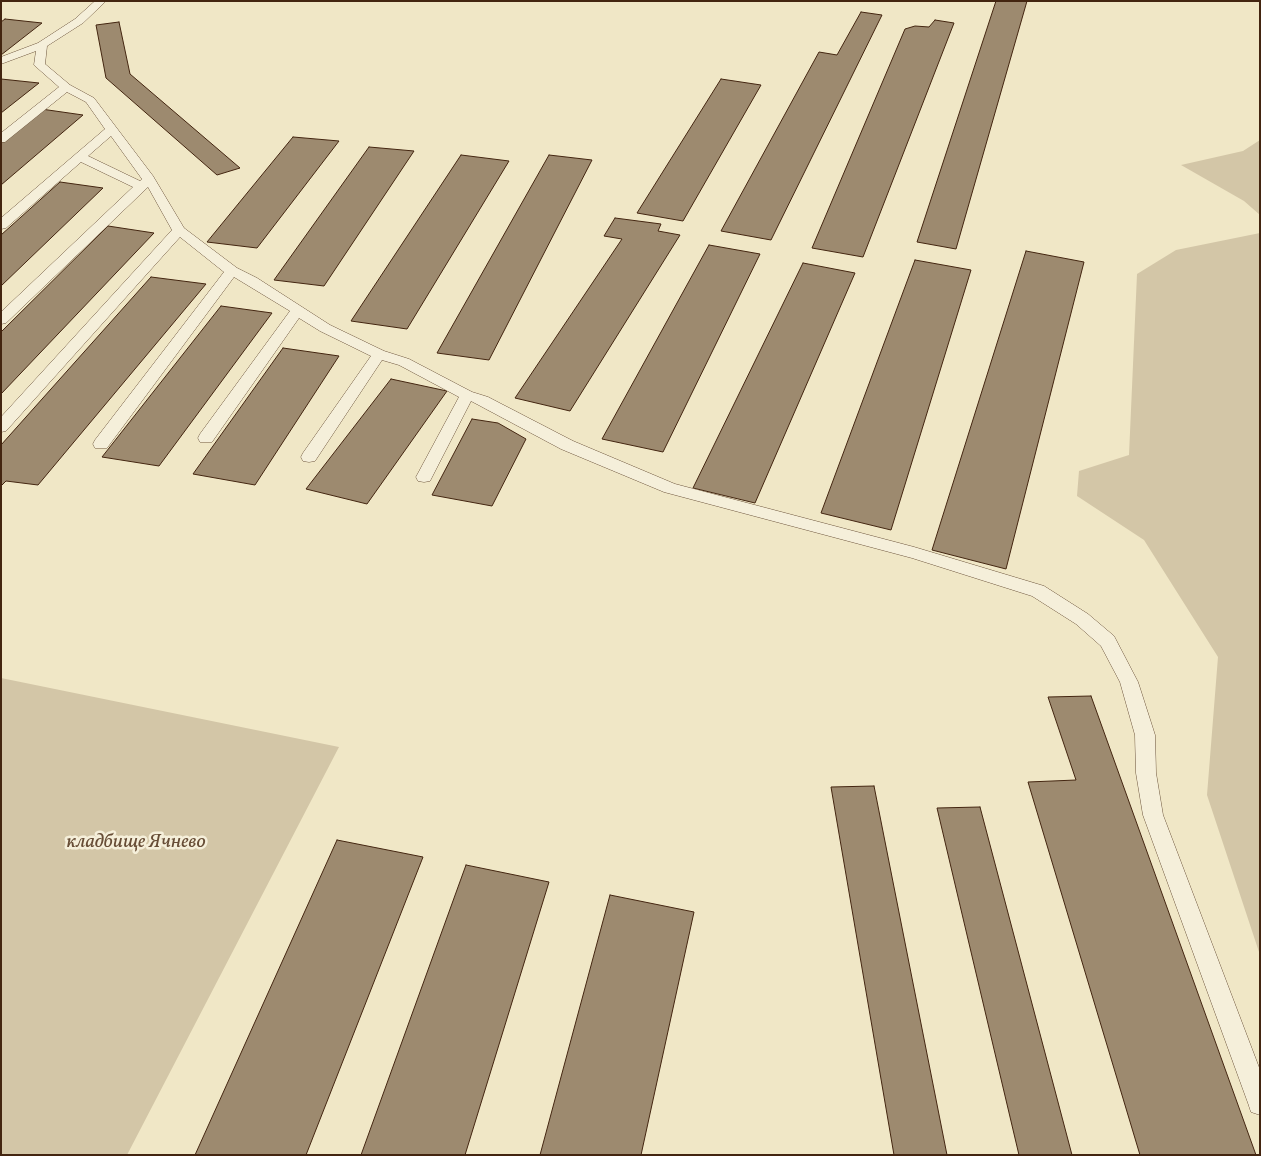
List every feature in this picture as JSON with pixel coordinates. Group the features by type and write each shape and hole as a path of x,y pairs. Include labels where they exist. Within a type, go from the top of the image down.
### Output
{"lane":[{"path":"1,61 42,45 79,21 101,1"},
{"path":"42,45 38,65 66,88 90,100 112,129 178,230 232,271 252,281 325,328 379,354 404,362 467,394 483,400 567,445 670,488 914,553 1038,591 1082,619 1108,641 1128,682 1145,735 1146,773 1153,815 1260,1103"},
{"path":"1,139 66,88"},
{"path":"1,225 112,129"},
{"path":"80,157 145,182"},
{"path":"1,320 145,182"},
{"path":"1,427 178,230"},
{"path":"101,444 232,271"},
{"path":"206,438 297,311"},
{"path":"309,457 379,354"},
{"path":"424,477 467,394"}],"green space":[{"path":"1260,140 1260,215 1244,201 1181,165 1243,151"},
{"path":"1260,233 1260,955 1207,795 1218,657 1144,540 1077,496 1079,471 1129,455 1137,274 1176,250"},
{"name":"кладбище Ячнево","path":"1,678 339,747 127,1155 1,1155"}],"building":[{"path":"996,1 1027,1 956,249 917,242"},
{"path":"861,12 882,15 771,240 721,231 819,52 837,55"},
{"path":"5,19 42,23 1,55 1,22"},
{"path":"935,20 954,23 863,257 812,248 905,29 915,26 929,27"},
{"path":"119,22 130,74 240,168 217,175 106,78 96,25"},
{"path":"1,79 39,83 1,113"},
{"path":"721,79 761,85 683,221 637,213"},
{"path":"41,109 83,115 1,185 1,142"},
{"path":"293,137 339,141 257,248 207,242"},
{"path":"369,147 414,151 324,286 274,280"},
{"path":"461,155 509,161 407,329 351,321"},
{"path":"549,155 592,160 489,360 437,353"},
{"path":"60,182 103,188 1,286 1,235"},
{"path":"615,218 661,224 658,231 680,235 570,411 515,398 622,239 604,236"},
{"path":"108,226 154,233 1,394 1,332"},
{"path":"709,245 760,254 663,452 602,439"},
{"path":"1026,251 1084,262 1006,569 932,550"},
{"path":"915,260 971,270 891,530 821,513"},
{"path":"803,263 855,273 755,503 693,488"},
{"path":"151,277 206,284 38,485 6,481 1,486 1,445"},
{"path":"221,306 272,313 159,466 102,457"},
{"path":"283,348 339,356 255,485 193,474"},
{"path":"391,379 447,391 367,504 306,489"},
{"path":"472,419 498,423 526,439 492,506 432,495"},
{"path":"1091,696 1256,1155 1140,1155 1028,782 1076,780 1048,697"},
{"path":"874,786 947,1155 894,1155 831,787"},
{"path":"980,807 1072,1155 1019,1155 937,808"},
{"path":"337,840 423,857 306,1155 195,1155"},
{"path":"466,865 549,882 465,1155 361,1155"},
{"path":"610,895 694,912 641,1155 540,1155"}]}
